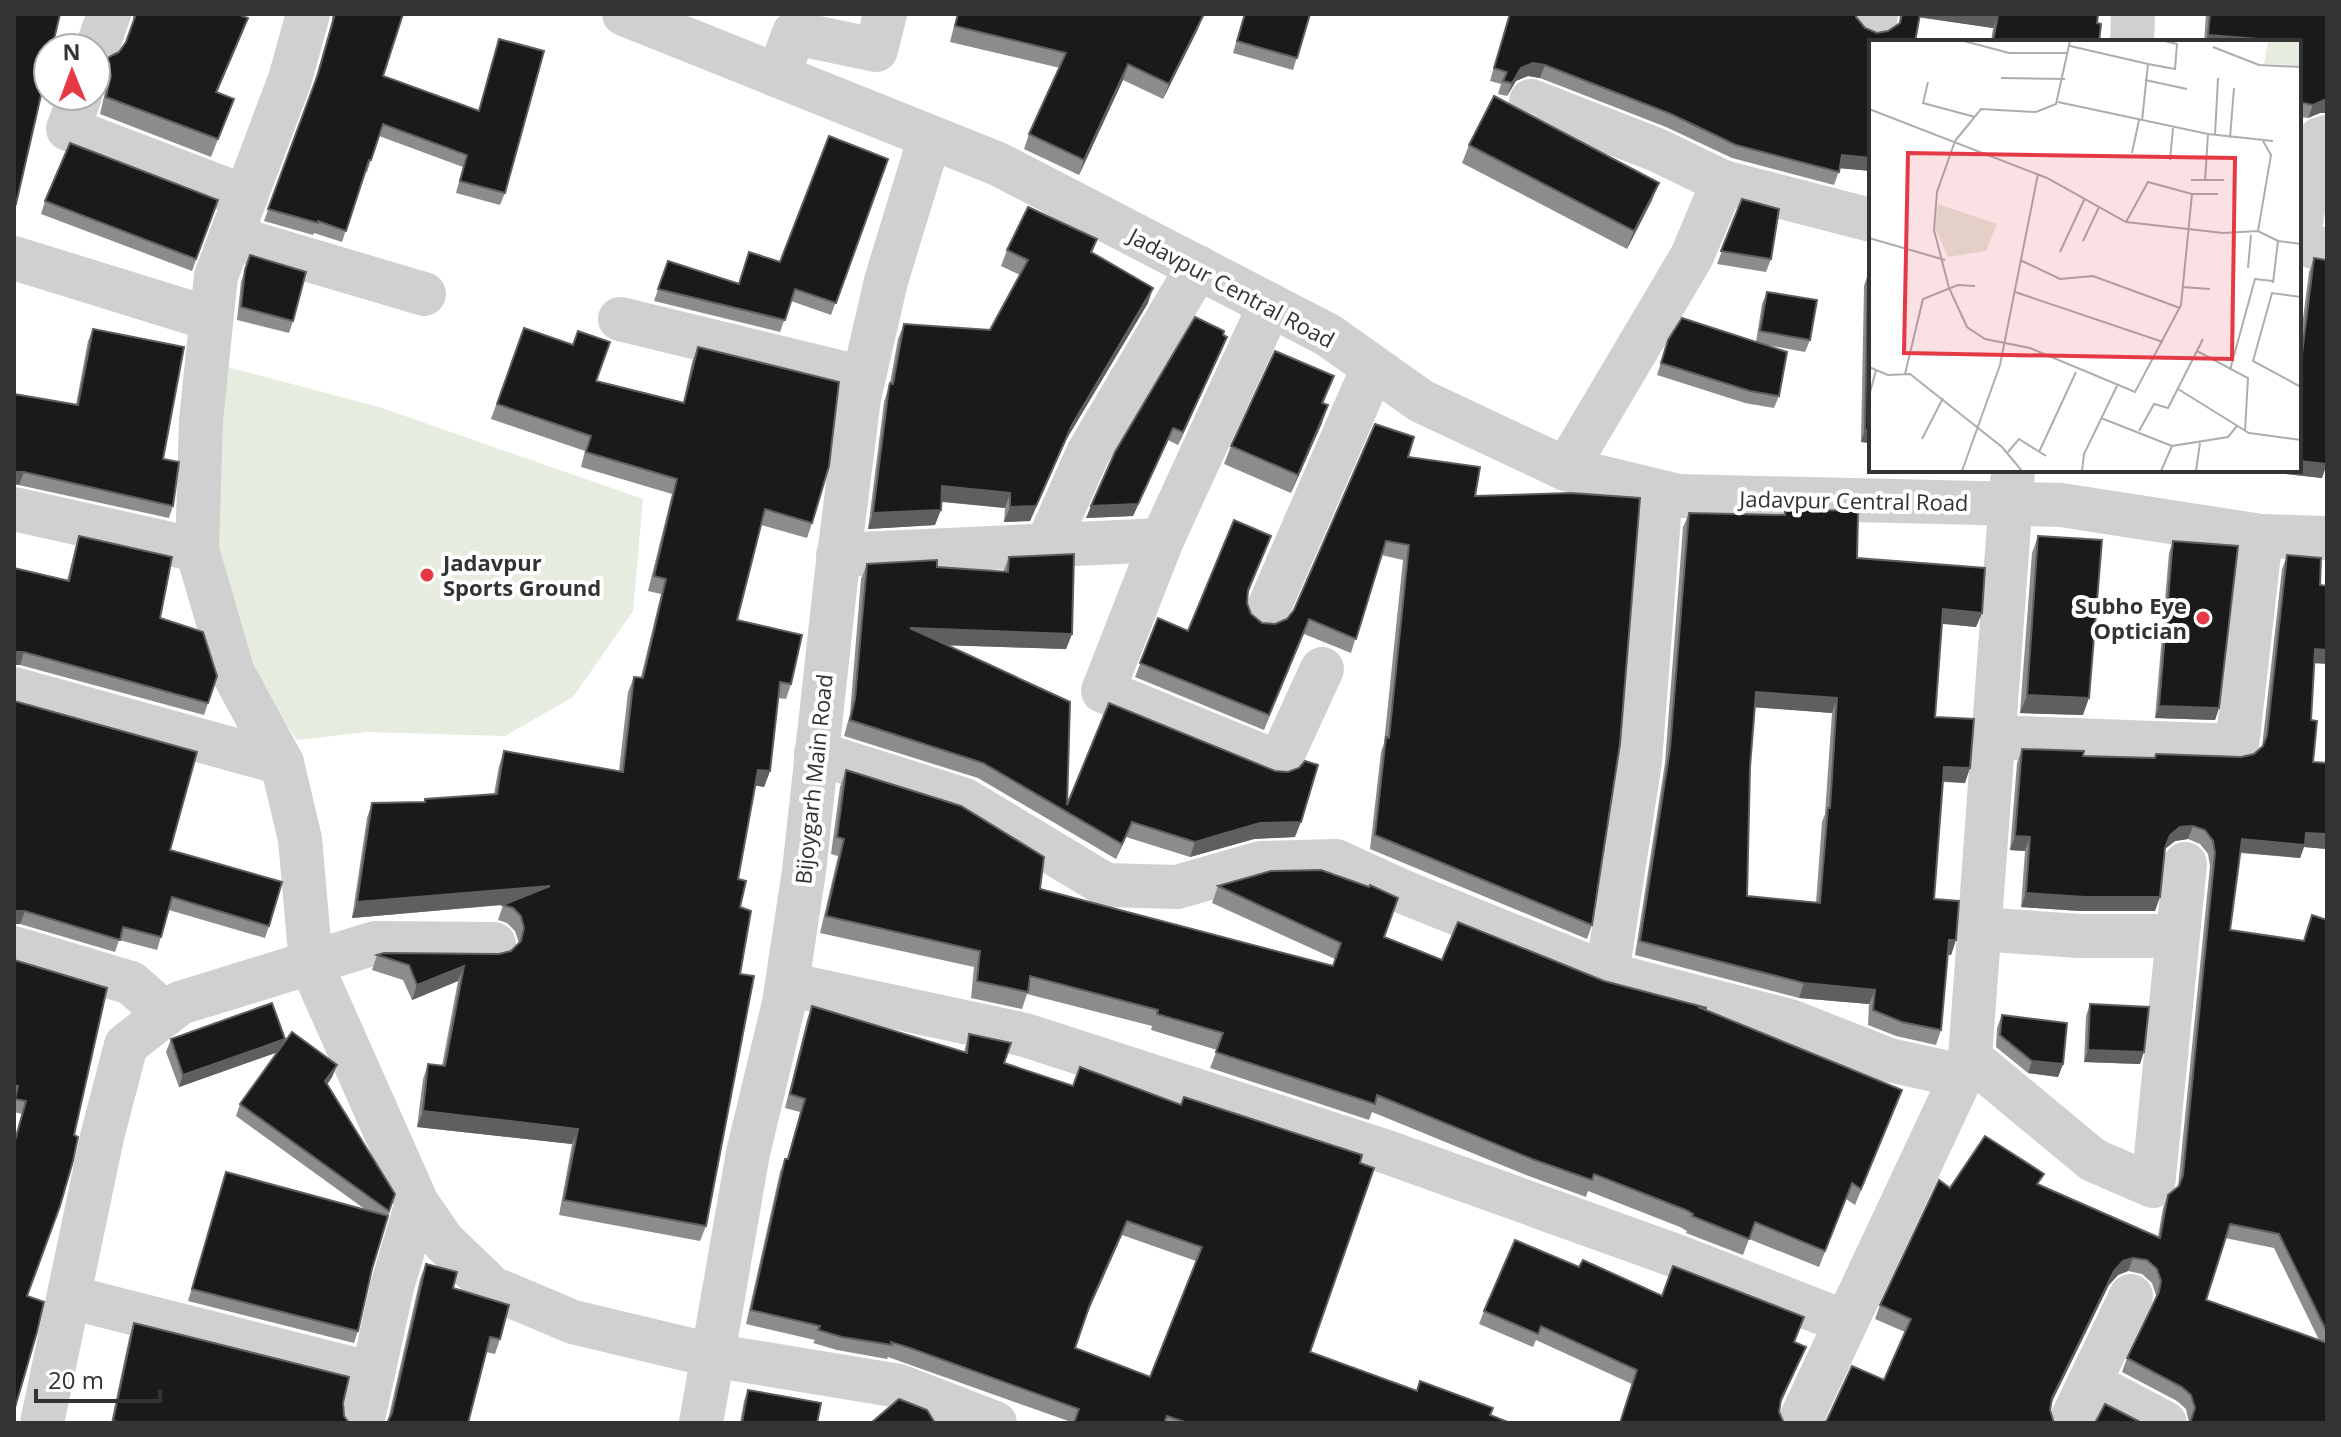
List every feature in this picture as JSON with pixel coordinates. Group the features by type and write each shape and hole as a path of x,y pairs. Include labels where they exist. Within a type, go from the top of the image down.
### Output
{"street":[{"path":"308,14 290,79 216,276 201,420 197,550 233,673 282,763 300,839 311,964 417,1203 443,1241 492,1288 573,1322 711,1355 899,1386 995,1423"},
{"name":"Jadavpur Central Road","path":"624,14 998,164 1328,335 1421,401 1566,469 1678,496 2011,487 2061,505 2261,536 2327,538"},
{"path":"778,76 794,33 876,50 885,14"},
{"path":"2132,40 2133,14"},
{"path":"1531,101 1657,150 1723,182 1869,219"},
{"path":"74,112 68,129 246,197"},
{"name":"Bijoygarh Main Road","path":"701,1423 748,1153 787,984 804,871 838,555 863,378 886,281 930,137"},
{"path":"2301,223 2313,148 2320,139 2327,137"},
{"path":"1566,469 1692,256 1723,182"},
{"path":"231,237 424,294"},
{"path":"2301,238 2313,248 2327,249"},
{"path":"14,258 211,319"},
{"path":"1047,545 1088,453 1198,267"},
{"path":"1270,305 1162,540 1103,691 1279,763 1322,669"},
{"path":"620,319 863,378"},
{"path":"1266,614 1373,368"},
{"path":"1799,1423 1966,1067 2011,487"},
{"path":"1607,974 1640,761 1661,492"},
{"path":"14,509 197,550"},
{"path":"1993,737 2237,746 2261,536"},
{"path":"838,555 1162,540"},
{"path":"14,689 282,763"},
{"path":"816,753 965,800 1106,885 1177,887 1261,863 1336,861 1406,893 1607,974 1790,1021 1889,1060 1966,1067 2093,1160 2153,1186 2185,864"},
{"path":"1979,929 2079,936 2177,936"},
{"path":"42,1423 102,1137 126,1045 180,1003 375,943 494,944"},
{"path":"14,948 131,983 166,1014"},
{"path":"787,984 1040,1039 1387,1152 1679,1257 1845,1322"},
{"path":"362,1423 392,1287 417,1203"},
{"path":"2070,1423 2131,1296"},
{"path":"69,1297 373,1374"},
{"path":"2089,1383 2165,1423"}],"shaded area":[{"name":"Jadavpur Sports Ground","path":"220,365 379,407 643,499 633,611 573,697 505,736 367,732 297,740 249,670 206,538"}],"building":[{"path":"14,14 60,14 56,32 32,32 32,112 37,112 14,203"},
{"path":"136,14 237,14 248,18 216,92 234,99 218,139 112,99 112,56 126,42"},
{"path":"335,14 403,14 383,76 479,111 499,39 544,51 505,193 460,181 467,155 383,124 346,231 268,209 318,74"},
{"path":"958,14 1203,16 1169,84 1128,64 1084,160 1029,134 1066,53 955,26"},
{"path":"1245,14 1310,14 1297,58 1237,41"},
{"path":"1510,14 1856,14 1865,28 1877,33 1888,31 1900,23 1902,14 1920,14 1915,40 1869,40 1869,158 1842,155 1839,172 1736,145 1671,114 1545,65 1533,63 1521,68 1512,83 1503,81 1507,72 1494,68"},
{"path":"1993,14 2098,14 2097,23 2101,24 2099,40 1993,40 1998,15"},
{"path":"2210,14 2327,14 2327,99 2313,105 2301,102 2301,40 2208,35"},
{"path":"1494,96 1659,183 1634,231 1469,145"},
{"path":"829,136 888,159 836,303 795,289 785,320 658,289 668,261 739,284 749,252 780,262"},
{"path":"70,143 218,200 196,259 45,201"},
{"path":"1742,199 1779,209 1771,259 1721,251"},
{"path":"1028,207 1097,239 1091,252 1153,288 1072,425 1036,506 1010,507 1010,493 942,486 941,510 873,513 889,387 890,383 893,384 904,324 990,330 1028,260 1007,250"},
{"path":"250,255 306,272 293,321 241,307"},
{"path":"2314,258 2327,260 2327,464 2301,461 2301,362"},
{"path":"1868,274 1869,274 1869,430 1865,430"},
{"path":"1767,292 1817,300 1810,340 1760,331"},
{"path":"1195,317 1224,331 1223,335 1227,337 1183,432 1173,428 1138,504 1091,506 1115,452"},
{"path":"1682,318 1787,352 1779,396 1750,391 1661,363 1668,340"},
{"path":"524,328 573,345 578,331 610,342 596,381 684,403 698,347 839,382 829,466 812,523 765,509 737,620 802,635 791,684 780,682 770,771 758,770 738,879 746,881 740,907 751,911 740,974 754,976 706,1226 564,1200 578,1129 423,1111 428,1064 445,1066 464,966 417,985 409,965 377,955 499,954 511,951 521,941 524,928 521,916 513,908 503,905 550,886 357,902 372,803 425,802 425,799 497,794 504,751 623,772 634,677 643,678 666,579 654,576 677,479 586,452 591,436 497,404"},
{"path":"93,329 184,347 163,459 179,462 173,506 14,472 14,394 78,405"},
{"path":"1275,351 1334,376 1322,403 1328,405 1298,475 1231,446"},
{"path":"1375,424 1414,437 1408,457 1480,467 1475,496 1571,493 1640,498 1620,744 1592,925 1375,835 1386,737 1389,738 1409,545 1386,541 1356,639 1309,619 1269,715 1140,663 1158,618 1188,631 1234,520 1271,536 1248,590 1247,603 1251,614 1262,623 1275,624 1287,619 1294,610"},
{"path":"1785,509 1858,511 1857,558 1985,568 1982,613 1943,609 1935,717 1974,719 1970,768 1944,767 1934,899 1959,901 1956,940 1949,940 1941,1030 1902,1022 1873,1010 1875,990 1804,983 1640,941 1670,749 1689,513 1785,515","holes":["1756,692 1837,698 1820,903 1747,896 1750,767"]},
{"path":"79,536 172,557 160,618 203,632 217,676 208,703 24,652 14,652 14,568 69,581"},
{"path":"2038,536 2102,540 2089,698 2027,695"},
{"path":"2173,541 2238,546 2219,708 2159,706"},
{"path":"1074,554 1072,634 910,628 1070,702 1067,805 1109,703 1275,771 1288,772 1299,768 1305,761 1318,765 1301,822 1260,823 1195,842 1132,822 1122,844 983,763 850,720 855,699 867,564 937,560 937,567 1008,572 1009,557"},
{"path":"2287,555 2321,558 2320,585 2327,586 2327,650 2315,649 2311,720 2317,721 2313,762 2327,763 2327,834 2306,833 2305,845 2242,839 2230,930 2304,941 2312,915 2327,920 2327,1332 2279,1234 2230,1224 2206,1300 2327,1343 2327,1423 2190,1423 2195,1408 2191,1395 2182,1387 2127,1358 2159,1292 2161,1281 2157,1269 2147,1260 2133,1258 2123,1261 2114,1271 2052,1398 2050,1410 2054,1423 1824,1423 1852,1366 1884,1380 1911,1319 1880,1305 1939,1180 1950,1188 1985,1136 2044,1174 2037,1184 2160,1238 2168,1195 2179,1186 2183,1175 2215,853 2213,841 2205,830 2193,826 2180,827 2170,835 2165,848 2160,897 2026,893 2030,837 2015,836 2022,749 2084,751 2083,756 2155,758 2156,754 2241,757 2254,754 2263,746 2267,735"},
{"path":"14,701 197,752 170,850 282,882 269,926 172,897 161,937 123,927 120,940 25,911 14,911"},
{"path":"846,770 961,806 1044,857 1040,889 1333,966 1341,943 1218,886 1271,871 1321,870 1370,885 1398,898 1384,937 1442,960 1458,922 1604,981 1707,1008 1698,1007 1902,1090 1861,1189 1852,1183 1825,1251 1755,1222 1749,1239 1594,1174 1592,1180 1532,1159 1377,1095 1375,1104 1216,1052 1223,1033 1157,1014 1158,1010 1030,976 1028,992 977,981 980,951 826,916 844,839 837,837"},
{"path":"14,960 107,988 74,1135 78,1137 73,1161 27,1296 44,1302 14,1411 14,1144 26,1101 15,1099 18,1086 14,1085"},
{"path":"272,1003 285,1039 183,1075 171,1039"},
{"path":"2090,1004 2149,1007 2144,1052 2088,1050"},
{"path":"812,1006 967,1053 969,1034 1011,1043 1004,1063 1073,1086 1080,1067 1181,1105 1184,1097 1362,1155 1360,1163 1374,1168 1310,1352 1417,1391 1420,1381 1493,1408 1490,1415 1510,1423 1188,1423 1167,1416 1164,1423 1074,1423 1079,1409 913,1349 891,1342 892,1345 842,1337 818,1330 820,1326 751,1310 785,1159 788,1159 805,1099 790,1094","holes":["1127,1221 1202,1247 1150,1377 1075,1348 1090,1304"]},
{"path":"2002,1015 2067,1023 2063,1064 2032,1061 2000,1035"},
{"path":"292,1032 337,1065 325,1081 395,1194 389,1211 240,1104"},
{"path":"226,1172 388,1216 358,1331 192,1289"},
{"path":"1515,1240 1579,1267 1583,1260 1662,1296 1673,1266 1804,1317 1794,1342 1806,1347 1781,1399 1779,1412 1784,1423 1620,1423 1637,1370 1541,1326 1538,1334 1484,1311"},
{"path":"426,1264 457,1272 453,1288 509,1305 500,1339 490,1337 468,1423 387,1423 392,1413"},
{"path":"134,1323 349,1377 343,1403 344,1416 349,1423 113,1421"},
{"path":"748,1390 821,1403 817,1423 742,1423"},
{"path":"899,1399 927,1410 935,1423 871,1423"},
{"path":"2105,1404 2142,1423 2095,1423"}],"place":[{"name":"Jadavpur Sports Ground","path":"427,575"},
{"name":"Subho Eye Optician","path":"2203,618"}]}
